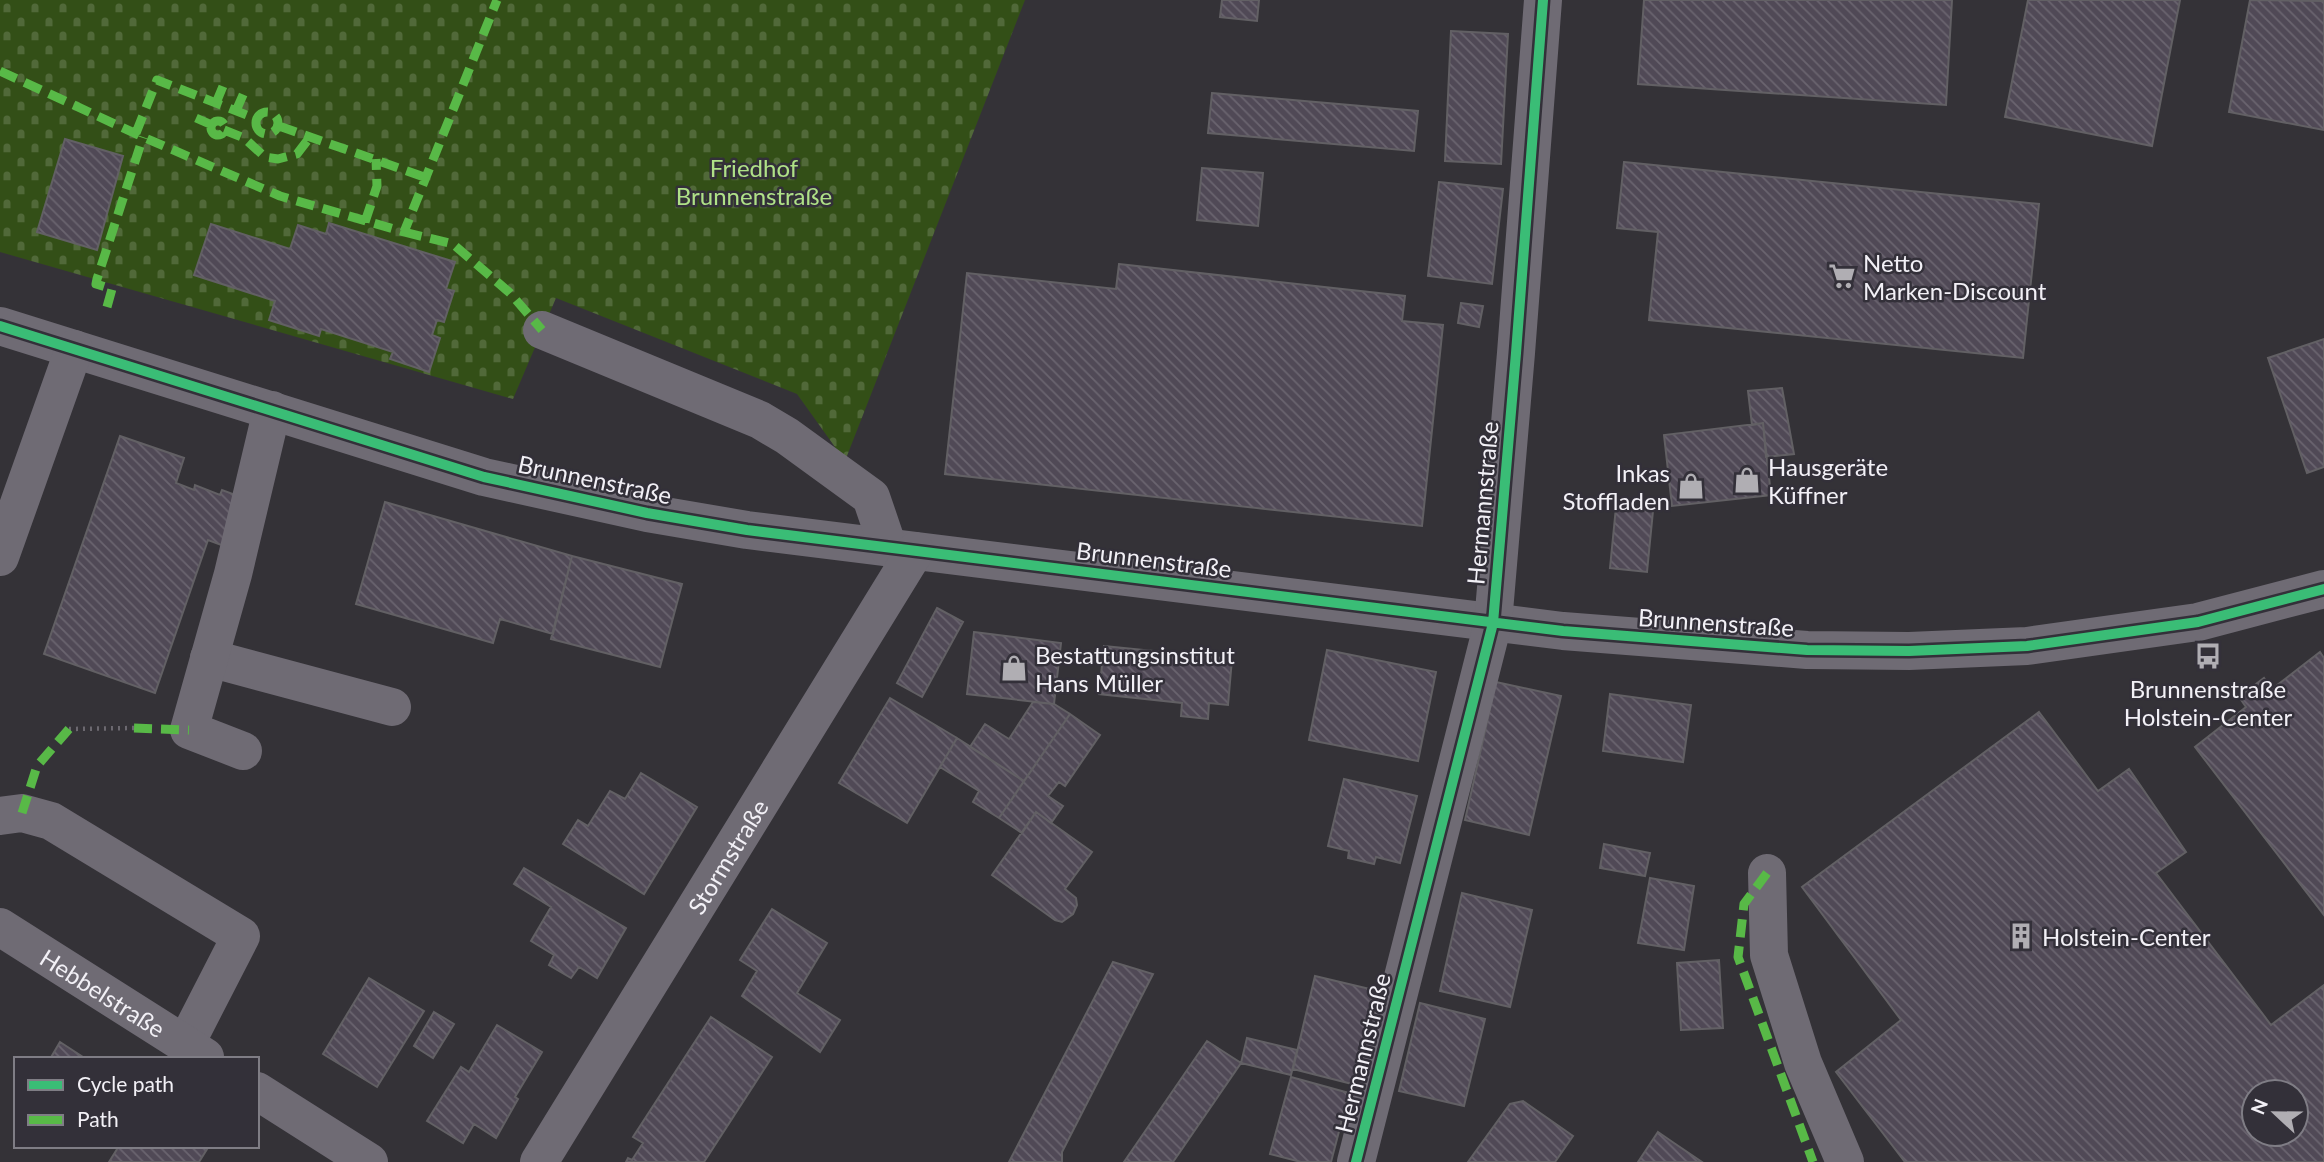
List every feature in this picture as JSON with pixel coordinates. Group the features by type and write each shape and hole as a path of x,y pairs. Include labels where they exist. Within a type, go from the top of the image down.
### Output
{"street":[{"name":"Hermannstraße","path":"1356,1162 1493,622 1543,0"},
{"name":"Brunnenstraße","path":"0,326 484,477 647,513 722,526 1563,631 1807,650 1909,651 2027,646 2198,622 2324,589"},
{"path":"542,330 760,420 787,436 871,497 901,549"},
{"path":"0,557 74,348"},
{"path":"243,751 189,730 233,575 272,410"},
{"name":"Stormstraße","path":"539,1162 901,549"},
{"path":"209,658 392,707"},
{"path":"0,816 22,813 51,821 241,936 196,1052"},
{"path":"1767,873 1769,955 1803,1063 1845,1162"},
{"name":"Hebbelstraße","path":"0,927 196,1052"},
{"path":"259,1092 369,1162"}],"path":[{"path":"69,729 134,728"}],"green space":[{"name":"Friedhof Brunnenstraße","path":"0,0 1025,0 845,461 797,394 556,298 513,399 0,252"}],"building":[{"path":"1222,0 1259,0 1257,21 1220,17"},
{"path":"1644,0 1952,0 1946,105 1638,84"},
{"path":"2028,0 2180,0 2152,146 2005,117"},
{"path":"2250,0 2324,1 2324,130 2229,112"},
{"path":"1451,31 1508,34 1501,164 1445,161"},
{"path":"1212,93 1418,111 1414,151 1208,133"},
{"path":"65,139 123,156 97,250 37,232"},
{"name":"Netto Marken-Discount","path":"1624,162 2039,204 2023,358 1649,320 1658,232 1617,228"},
{"path":"1202,168 1263,173 1258,226 1197,220"},
{"path":"1439,182 1503,189 1492,284 1428,276"},
{"path":"329,223 455,262 446,289 454,291 444,322 437,320 432,335 440,338 429,372 390,359 393,352 321,329 319,336 269,320 275,301 194,275 211,224 290,249 298,225 326,234"},
{"path":"1119,264 1405,296 1402,321 1443,325 1422,526 945,474 967,273 1116,289"},
{"path":"1461,303 1483,306 1479,327 1458,323"},
{"path":"2324,339 2324,467 2307,473 2268,358"},
{"path":"1782,388 1794,454 1766,457 1763,423 1752,425 1748,391"},
{"path":"1763,423 1771,495 1672,506 1664,435"},
{"path":"120,436 184,458 176,483 194,490 195,485 220,495 222,490 241,497 224,546 208,540 155,693 44,654"},
{"path":"385,502 572,556 553,634 500,619 493,643 356,604"},
{"path":"1616,507 1653,511 1647,572 1610,568"},
{"path":"572,556 682,584 660,667 551,639"},
{"path":"937,608 963,622 922,697 897,683"},
{"name":"Bestattungsinstitut Hans Müller","path":"974,632 1061,643 1054,704 967,694"},
{"path":"1104,646 1232,659 1228,705 1209,703 1208,719 1181,716 1182,703 1099,694"},
{"path":"1327,650 1436,672 1418,761 1309,740"},
{"path":"2320,652 2324,658 2324,915 2195,747 2246,707 2239,697 2264,678 2272,689"},
{"path":"1496,682 1561,696 1529,835 1465,820"},
{"path":"1610,694 1691,705 1683,762 1603,751"},
{"path":"890,698 957,738 907,823 839,783"},
{"path":"1033,702 1054,704 1070,714 1024,781 970,747 985,724 1009,739"},
{"name":"Holstein-Center","path":"2039,712 2098,791 2129,769 2186,852 2156,873 2271,1025 2324,985 2324,1162 1905,1162 1836,1072 1901,1020 1802,887"},
{"path":"1070,714 1100,735 1065,786 1059,782 1048,796 1063,806 1051,823 1036,812 1022,833 999,818"},
{"path":"957,738 1024,781 999,818 973,802 979,791 940,767"},
{"path":"641,773 697,807 644,894 563,844 578,820 588,826 610,791 625,799"},
{"path":"1344,779 1417,796 1400,863 1376,857 1374,864 1348,858 1349,851 1328,846"},
{"path":"1036,812 1092,852 1065,889 1076,898 1077,905 1073,914 1062,922 1055,920 992,875"},
{"path":"1604,844 1650,853 1645,876 1600,868"},
{"path":"524,868 626,928 597,978 579,967 571,978 549,965 554,955 531,941 551,907 514,884"},
{"path":"1650,878 1694,886 1684,950 1638,943"},
{"path":"1462,893 1532,910 1510,1007 1440,991"},
{"path":"772,909 827,943 797,993 840,1020 820,1052 742,996 757,971 740,960"},
{"path":"1719,960 1723,1028 1681,1030 1677,963"},
{"path":"1113,962 1153,974 1062,1152 1062,1162 1009,1162"},
{"path":"1315,976 1374,990 1352,1084 1293,1069"},
{"path":"369,978 424,1011 377,1087 323,1054"},
{"path":"1420,1003 1485,1019 1464,1106 1399,1091"},
{"path":"434,1012 454,1024 433,1058 414,1046"},
{"path":"711,1017 772,1057 704,1162 626,1162 628,1158 632,1160 643,1143 633,1137"},
{"path":"497,1025 542,1052 515,1097 518,1099 496,1138 474,1124 463,1143 427,1121 461,1067 469,1072"},
{"path":"1247,1038 1297,1050 1291,1075 1241,1063"},
{"path":"1207,1041 1241,1063 1173,1162 1124,1162"},
{"path":"60,1042 83,1057 51,1057"},
{"path":"1291,1077 1349,1093 1331,1162 1301,1162 1270,1154"},
{"path":"1523,1101 1573,1136 1555,1162 1468,1162 1510,1104"},
{"path":"1658,1132 1674,1143 1702,1162 1638,1162"},
{"path":"118,1148 208,1148 199,1162 109,1162"}],"marked path":[{"path":"0,71 280,196 404,232 497,0"},
{"path":"216,103 226,79"},
{"path":"136,133 157,80 257,119"},
{"path":"236,111 246,88"},
{"path":"263,112 271,112 278,119 278,123 278,127 271,134 263,134 256,127 256,119 263,112"},
{"path":"196,118 212,125"},
{"path":"218,121 223,123 225,128 223,133 218,135 213,133 211,128 213,123 218,121"},
{"path":"279,126 427,178"},
{"path":"224,130 244,138 265,157 278,159 297,154 310,137"},
{"path":"107,307 112,289 96,284 97,279 143,137"},
{"path":"365,222 377,186 376,159"},
{"path":"404,232 453,244 510,293 542,330"},
{"path":"134,728 189,730"},
{"path":"22,813 37,766 69,729"},
{"path":"1767,873 1744,904 1738,957 1813,1162"}],"cycle path":[{"path":"1356,1162 1493,623 1543,0"},
{"path":"0,326 484,477 647,513 747,530 1563,631 1807,650 1909,651 2027,646 2198,622 2324,589"}],"place":[{"name":"Netto Marken-Discount","path":"1842,276"},
{"name":"Hausgeräte Küffner","path":"1747,480"},
{"name":"Inkas Stoffladen","path":"1691,486"},
{"name":"Brunnenstraße Holstein-Center","path":"2208,656"},
{"name":"Bestattungsinstitut Hans Müller","path":"1014,668"},
{"name":"Holstein-Center","path":"2021,936"}]}
